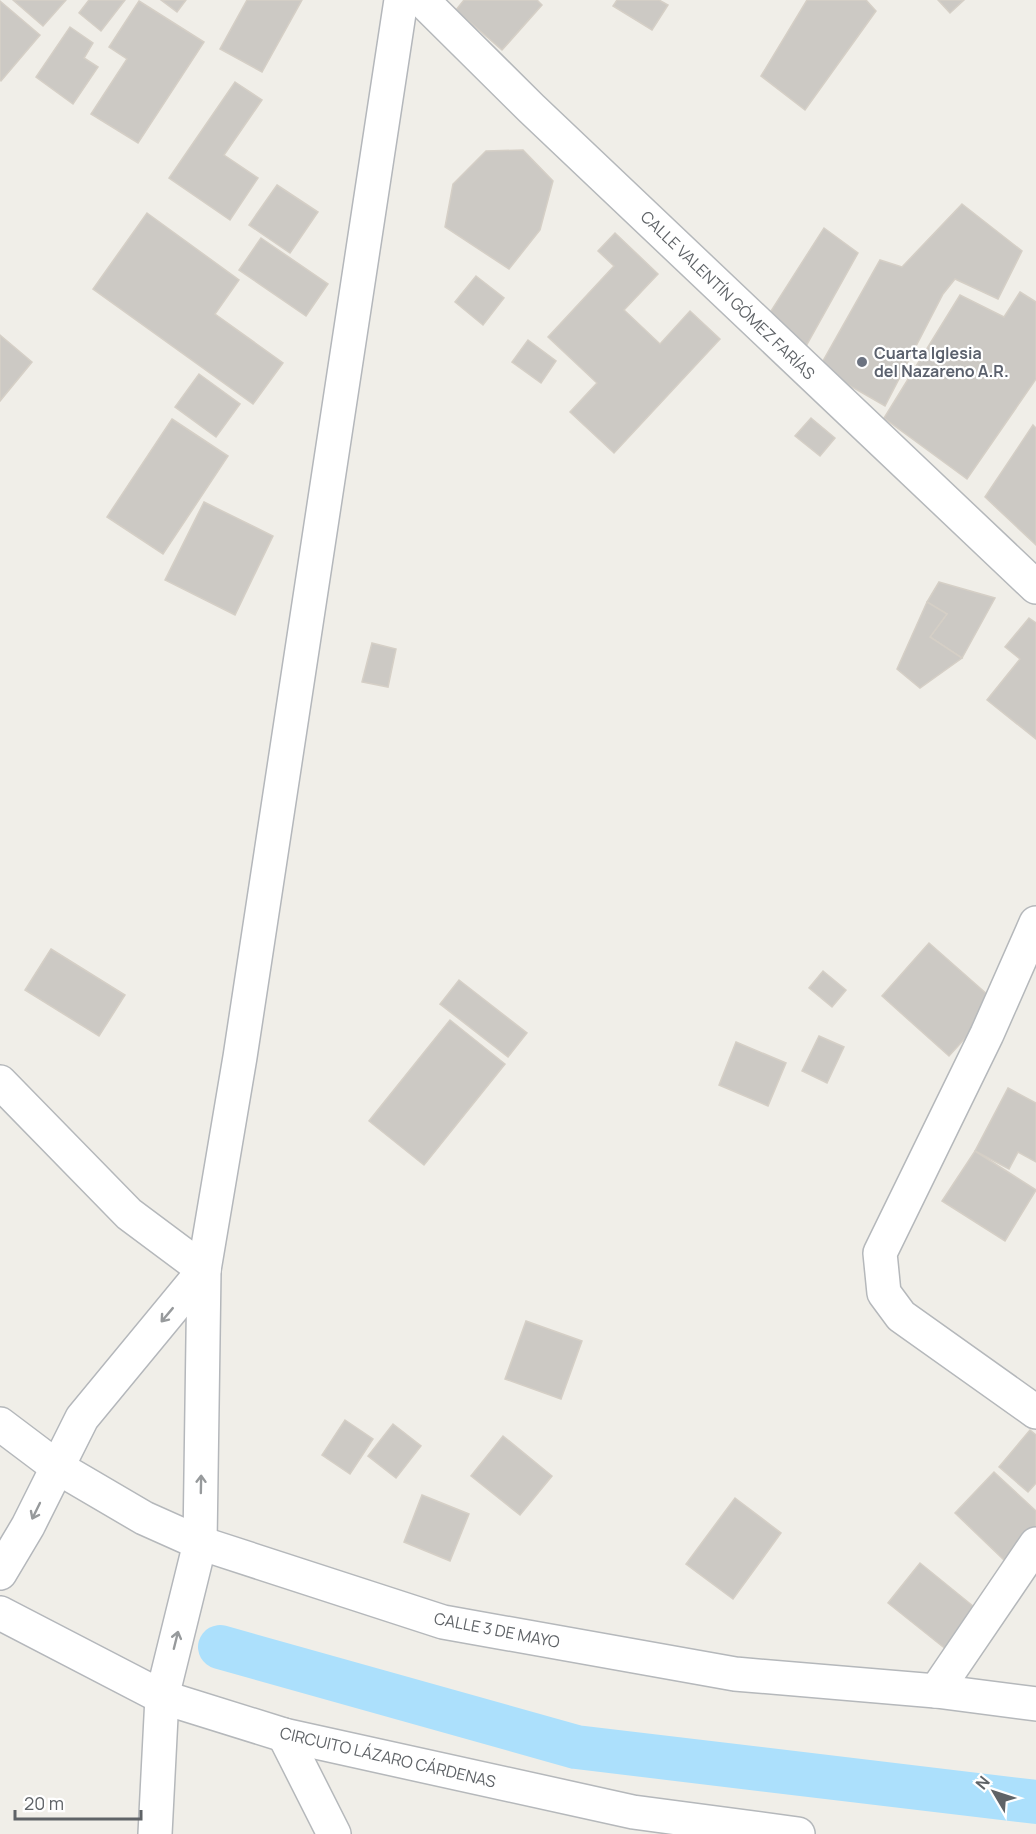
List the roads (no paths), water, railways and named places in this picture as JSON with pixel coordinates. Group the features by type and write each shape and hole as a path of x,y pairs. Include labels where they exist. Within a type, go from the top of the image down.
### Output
{"street":[{"path":"155,1834 162,1697 200,1543 204,1270 240,1057 400,0"},
{"name":"CALLE VALENTÍN GÓMEZ FARÍAS","path":"422,0 531,108 1036,587"},
{"path":"1036,923 987,1034 880,1254 884,1293 901,1316 1036,1412"},
{"path":"0,1082 129,1214 204,1270"},
{"path":"0,1573 28,1526 81,1418 204,1270"},
{"name":"CALLE 3 DE MAYO","path":"0,1424 57,1467 144,1518 200,1543 443,1622 735,1674 936,1692 1036,1704"},
{"path":"936,1692 1036,1544"},
{"name":"CIRCUITO LÁZARO CÁRDENAS","path":"0,1613 162,1697 284,1735 633,1812 798,1834"},
{"path":"284,1735 334,1834"}],"waterway":[{"path":"220,1647 576,1747 1036,1802"}],"place":[{"name":"Cuarta Iglesia del Nazareno A.R.","path":"862,362"}]}
